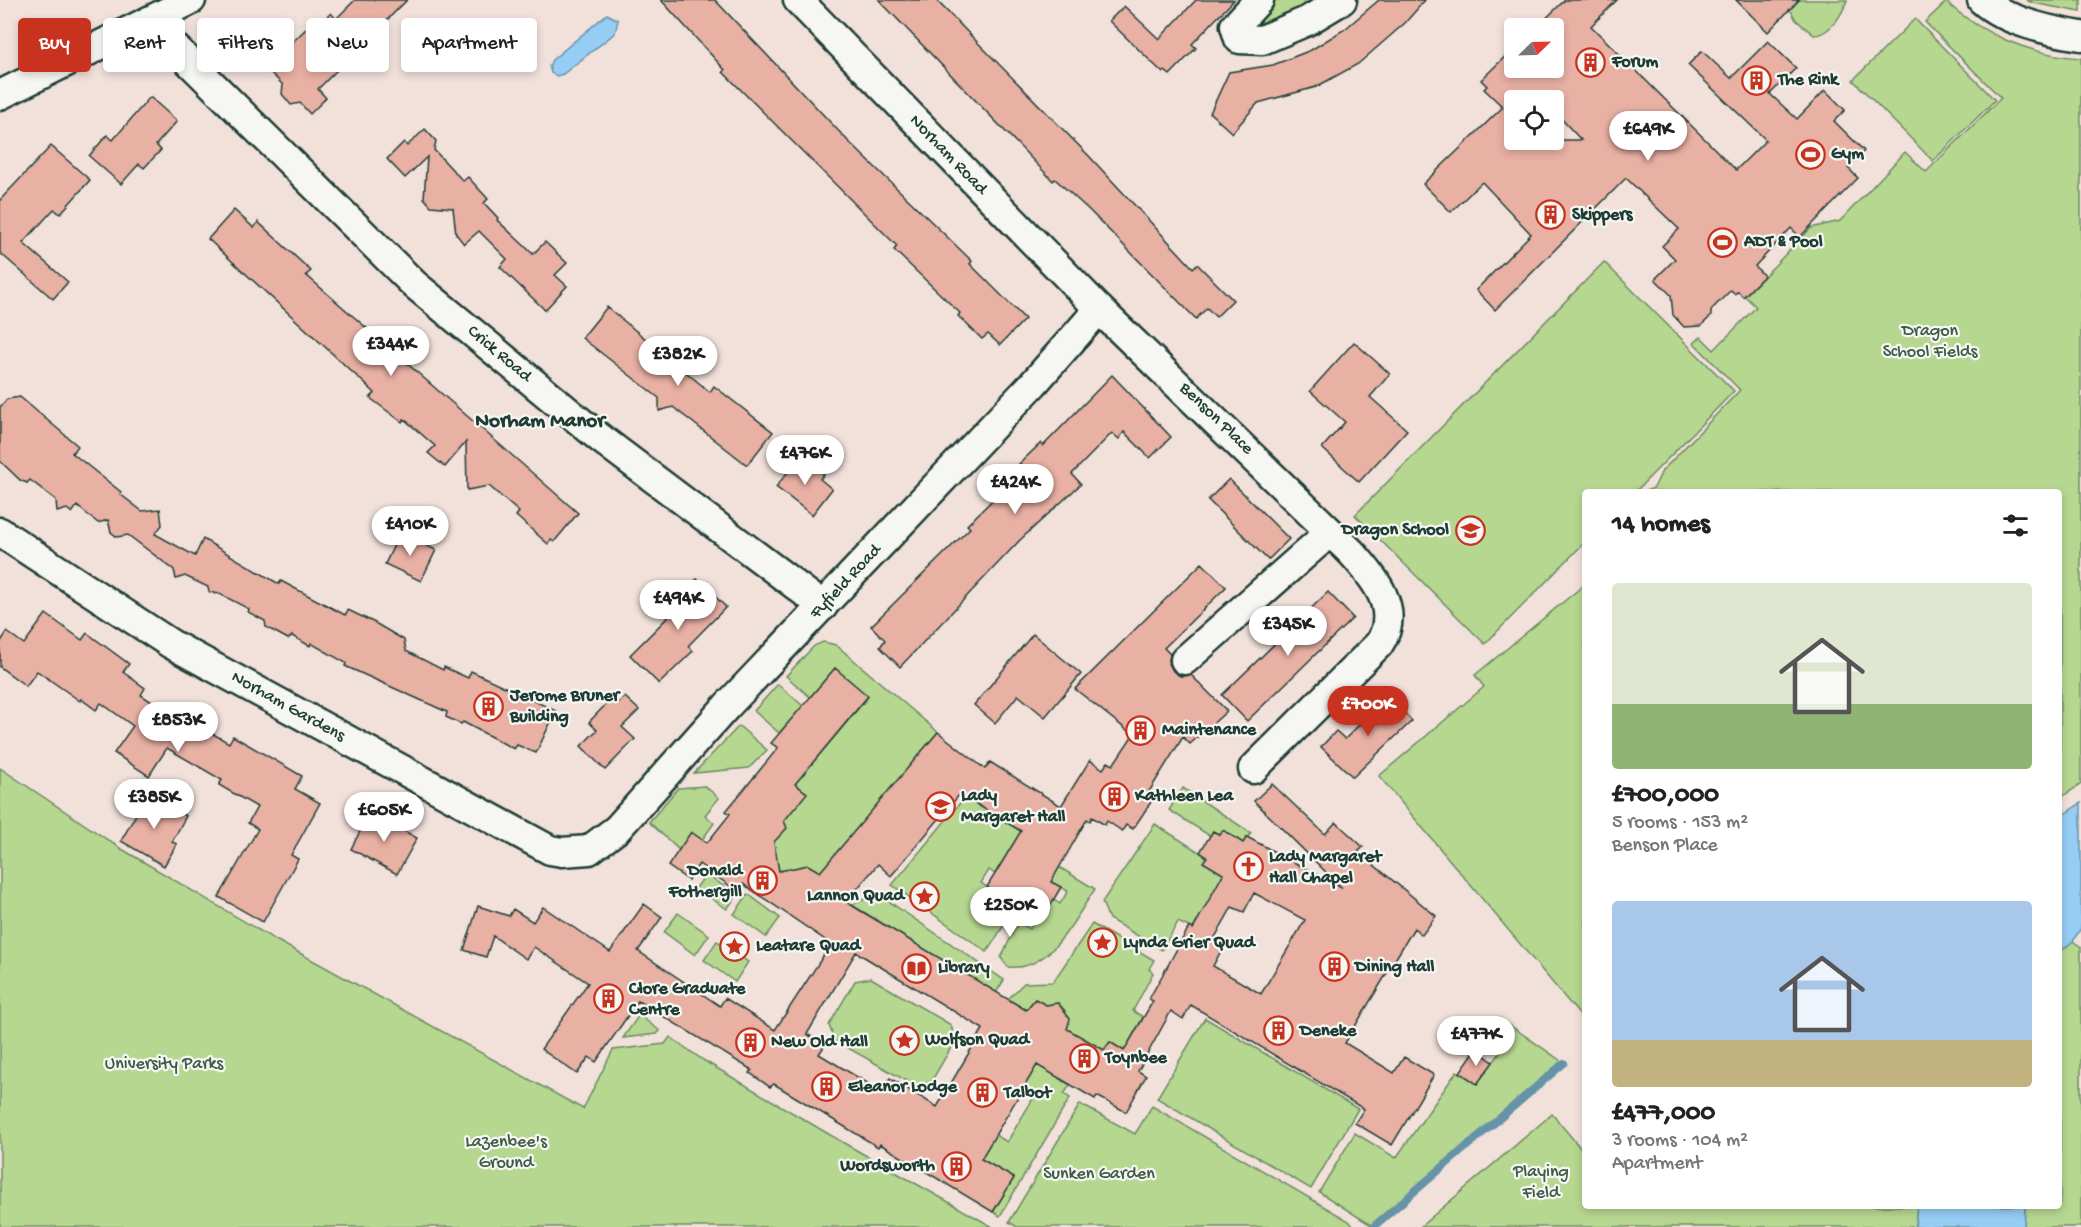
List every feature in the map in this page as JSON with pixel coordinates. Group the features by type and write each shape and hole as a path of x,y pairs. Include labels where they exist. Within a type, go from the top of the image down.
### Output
{"street":[{"path":"156,18 191,0"},
{"name":"Norham Road","path":"798,0 1099,309"},
{"path":"1259,0 1235,26 1239,39 1262,40 1307,21 1342,0"},
{"path":"1982,0 1989,6 2020,20 2052,31 2081,36"},
{"path":"0,95 103,44"},
{"name":"Crick Road","path":"185,58 414,284 600,438 823,606"},
{"name":"Benson Place","path":"1099,309 1191,395 1369,572 1388,609 1384,636 1294,731 1253,769"},
{"name":"Fyfield Road","path":"589,850 617,829 726,707 1033,384 1099,309"},
{"name":"Norham Gardens","path":"0,532 171,644 550,850 562,852 589,850"},
{"path":"1185,660 1330,532"}],"green space":[{"path":"1267,0 1332,0 1261,33 1249,19"},
{"path":"1793,0 1847,0 1839,17 1830,27 1814,35 1796,20 1790,9 1796,3"},
{"path":"2026,0 2081,0 2081,12 2033,3"},
{"name":"Dragon School Fields","path":"1946,2 1976,24 2009,41 2044,53 2081,58 2081,784 2062,797 2062,489 1651,489 1654,488 1662,471 1740,390 1694,343 1701,337 1714,350 1756,307 1745,296 1811,228 1840,221 1905,152 1926,172 2001,98 1925,22"},
{"path":"1915,19 1995,100 1933,161 1853,80"},
{"path":"1604,262 1734,391 1638,489 1582,489 1582,545 1485,644 1355,515"},
{"path":"1582,586 1582,1018 1379,776 1484,687 1475,675"},
{"path":"823,642 836,645 938,732 817,878 816,870 808,865 799,867 789,882 759,852 786,828 784,821 806,793 795,784 868,697 835,668 810,697 786,676 814,646"},
{"path":"778,684 803,706 779,733 754,711"},
{"path":"739,726 767,750 749,768 694,773"},
{"name":"University Parks","path":"0,768 120,848 274,939 583,1109 613,1050 665,1044 670,1037 703,1060 849,1146 993,1227 0,1227"},
{"path":"705,786 719,798 705,815 714,823 702,840 679,850 649,822 678,788"},
{"path":"1183,788 1251,833 1243,843 1223,830 1220,835 1213,831 1210,836 1169,810"},
{"path":"965,797 1035,840 1010,862 1004,859 995,874 989,870 981,883 996,893 993,898 1013,911 987,952 892,885"},
{"path":"1155,824 1207,857 1204,862 1224,874 1193,929 1178,922 1162,950 1109,919 1102,902"},
{"path":"1059,867 1095,889 1070,928 1049,952 1037,961 1023,966 1008,967 1001,958 1018,922 1030,929 1039,913 1044,916 1054,900 1060,904 1068,891 1050,881"},
{"path":"706,874 737,895 727,909 696,888"},
{"path":"748,894 780,918 766,937 734,914"},
{"path":"869,897 885,899 1004,980 996,993 852,905"},
{"path":"678,913 709,935 695,955 664,932"},
{"path":"1092,924 1154,960 1149,969 1153,973 1133,1011 1143,1017 1124,1051 1110,1042 1104,1050 1067,1029 1065,1010 1058,1003 1046,1005 1035,999 1026,1010 1008,999 1024,983 1053,982"},
{"path":"717,941 748,962 735,982 704,960"},
{"path":"2073,941 2081,947 2081,1227 2024,1227 2025,1209 2062,1209 2062,950"},
{"path":"871,978 951,1025 955,1041 931,1082 917,1087 834,1040 829,1025 855,981"},
{"path":"639,1015 660,1031 657,1034 623,1038"},
{"path":"1498,1017 1564,1063 1374,1227 1319,1192 1355,1133 1396,1158 1457,1071 1477,1084 1503,1049 1484,1036"},
{"path":"1205,1018 1358,1109 1311,1189 1157,1098"},
{"path":"1027,1054 1061,1075 1059,1078 1070,1085 1064,1094 1070,1098 1000,1216 993,1212 1014,1178 975,1155 989,1131 1007,1142 1034,1097 1022,1089"},
{"name":"Sunken Garden","path":"1080,1104 1135,1134 1152,1106 1349,1221 1354,1227 1017,1227 1009,1222"},
{"name":"Playing Field","path":"1552,1114 1582,1150 1582,1209 1917,1209 1915,1227 1420,1227"}],"water":[{"path":"607,14 618,20 615,33 563,74 557,76 551,73 549,66 552,60"},
{"path":"2081,803 2081,928 2073,941 2062,950 2062,816"},
{"path":"1917,1209 2025,1209 2024,1227 1915,1227"}],"building":[{"path":"355,0 407,0 389,18 337,18"},
{"path":"661,0 715,0 848,141 972,261 970,264 1025,319 1000,345 988,334 982,339 958,316 960,313 894,250 897,246 723,72 725,70"},
{"path":"879,0 936,0 1089,156 1193,268 1197,264 1233,300 1216,317 1207,308 1196,319 1090,211 1055,179 1053,181"},
{"path":"1196,0 1234,0 1192,44 1196,48 1170,75 1165,71 1163,73 1109,21 1124,6 1159,39"},
{"path":"1379,0 1425,0 1405,23 1358,64 1316,87 1258,103 1232,133 1210,113 1229,72 1273,65 1311,50 1345,29"},
{"path":"1565,0 1617,0 1591,26 1736,170 1766,140 1688,65 1702,51 1731,78 1768,41 1796,68 1770,94 1797,119 1825,90 1845,110 1834,121 1864,151 1848,168 1858,178 1800,237 1791,228 1755,266 1764,276 1743,297 1738,291 1735,294 1731,290 1711,310 1711,316 1701,326 1684,327 1673,315 1671,295 1655,279 1675,259 1662,246 1679,229 1626,178 1495,310 1476,290 1531,234 1482,182 1451,212 1423,184 1503,107 1484,89 1487,86 1481,80 1504,58 1504,78 1564,78 1564,18 1546,18"},
{"path":"1736,0 1799,0 1768,32"},
{"path":"331,13 335,18 326,18"},
{"path":"306,29 306,72 335,72 318,89 326,98 310,114 300,103 291,105 282,94 283,85 270,72 294,72 294,41"},
{"path":"150,97 177,121 156,145 161,150 144,168 139,164 121,184 89,156 107,135 113,140"},
{"path":"425,129 436,141 434,150 463,181 468,177 488,199 484,203 498,218 497,220 533,254 545,242 567,263 555,275 567,286 545,310 500,267 507,259 479,231 464,244 456,234 453,208 431,206 424,198 427,157 405,178 387,159 404,142 407,146"},
{"path":"51,146 90,180 60,214 54,209 23,243 68,282 53,299 0,253 0,200"},
{"path":"234,210 254,228 258,222 311,271 306,275 578,513 554,542 551,540 548,544 516,516 519,512 489,486 467,490 466,442 445,467 428,453 435,446 404,419 402,422 370,398 375,393 208,239"},
{"path":"607,307 710,392 714,386 773,432 747,465 673,407 659,411 659,398 582,338"},
{"path":"1354,342 1390,374 1370,397 1407,430 1359,482 1322,448 1345,422 1310,391"},
{"path":"1112,375 1171,437 1150,458 1124,432 1119,439 1112,433 1072,474 1081,484 1020,540 900,667 880,647 885,640 871,626 970,528 967,525 1024,469 1019,464 1041,443 1043,446"},
{"path":"20,397 78,446 72,453 121,492 120,494 142,511 160,509 162,525 155,534 195,556 203,539 279,584 281,581 345,615 348,610 375,623 404,640 406,651 443,670 444,667 468,678 471,671 556,711 536,753 517,745 514,749 463,722 461,724 446,717 447,712 345,666 346,663 311,643 310,646 292,636 288,639 266,627 265,621 248,612 249,609 220,594 209,592 208,587 185,576 176,579 174,570 128,535 117,537 111,532 108,520 98,523 77,506 72,513 67,509 57,512 56,500 30,480 27,483 20,480 0,461 0,407 7,399"},
{"path":"804,458 824,474 820,479 832,489 812,515 776,487 797,460 800,462"},
{"path":"1229,479 1289,539 1268,560 1208,500"},
{"path":"400,533 436,550 421,581 385,564"},
{"path":"1202,563 1226,587 1164,648 1170,654 1169,663 1173,671 1180,676 1191,675 1227,711 1190,744 1183,737 1145,798 1151,802 1133,829 1126,825 1122,831 1107,821 1105,825 1092,817 1090,821 1087,819 1051,882 1061,887 1044,916 1039,913 1034,923 992,899 996,893 987,887 1021,831 960,794 891,876 878,864 846,902 1026,1010 1035,999 1046,1005 1058,1003 1070,1019 1067,1029 1104,1050 1110,1042 1124,1051 1153,1001 1149,999 1189,927 1193,929 1223,874 1203,862 1207,857 1200,852 1213,831 1220,835 1223,830 1243,843 1247,837 1342,888 1254,801 1272,784 1325,834 1336,822 1363,847 1358,852 1436,916 1422,935 1414,928 1345,1043 1394,1073 1404,1057 1434,1075 1392,1145 1355,1123 1364,1109 1191,1005 1183,1019 1171,1011 1138,1071 1146,1076 1126,1112 1097,1096 1095,1099 1037,1065 981,1159 1014,1178 993,1212 880,1144 878,1147 774,1084 770,1087 750,1073 752,1070 638,1001 596,1062 589,1057 577,1074 541,1049 588,983 534,947 526,959 493,936 486,957 464,950 478,906 509,916 513,909 533,922 543,907 610,952 644,904 662,917 638,951 720,1006 725,998 775,1030 831,944 743,884 737,891 699,864 688,880 668,866 691,832 707,843 730,814 726,811 778,748 771,743 835,668 868,696 795,784 807,793 784,821 787,828 774,842 779,871 808,865 820,872 938,732 985,769 990,762 1061,806 1090,760 1103,769 1108,762 1113,765 1133,735 1075,689","holes":["1254,893 1305,920 1261,994 1213,966 1223,947 1213,941 1232,907 1244,912","856,952 983,1029 937,1107 890,1078 882,1092 819,1054 825,1045 807,1034"]},
{"path":"697,579 726,607 688,646 693,651 659,684 630,655 673,612 671,598 679,589 686,590"},
{"path":"1328,592 1353,618 1247,721 1222,695"},
{"path":"46,614 82,640 87,633 129,664 123,672 145,688 141,695 205,736 208,731 229,743 233,736 302,776 295,789 320,803 291,855 298,859 263,922 219,897 258,829 248,823 257,807 219,785 222,780 167,748 149,776 114,753 133,726 101,703 96,710 81,699 80,701 37,671 26,686 0,667 0,643 7,632 24,644"},
{"path":"1033,634 1081,674 1045,717 1018,695 995,723 974,705"},
{"path":"1388,696 1412,721 1353,777 1321,747 1336,731 1345,739"},
{"path":"613,697 619,703 625,697 639,710 622,727 635,739 605,770 581,746 597,730 589,722"},
{"path":"147,795 186,816 172,842 177,844 164,866 121,841"},
{"path":"370,812 417,838 397,874 351,849"},
{"path":"1476,1049 1493,1062 1477,1084 1460,1072"}],"waterway":[{"path":"1373,1227 1564,1063"}],"place":[{"name":"Forum","path":"1591,62"},
{"name":"The Rink","path":"1757,80"},
{"name":"Gym","path":"1810,154"},
{"name":"Skippers","path":"1551,215"},
{"name":"ADT & Pool","path":"1723,242"},
{"name":"Dragon School","path":"1470,530"},
{"name":"Jerome Bruner Building","path":"489,706"},
{"name":"Maintenance","path":"1141,730"},
{"name":"Kathleen Lea","path":"1114,796"},
{"name":"Lady Margaret Hall","path":"940,806"},
{"name":"Lady Margaret Hall Chapel","path":"1248,867"},
{"name":"Donald Fothergill","path":"763,881"},
{"name":"Lannon Quad","path":"925,896"},
{"name":"Lynda Grier Quad","path":"1102,943"},
{"name":"Leatare Quad","path":"735,946"},
{"name":"Dining Hall","path":"1334,967"},
{"name":"Library","path":"917,968"},
{"name":"Clore Graduate Centre","path":"608,999"},
{"name":"Deneke","path":"1279,1031"},
{"name":"Wolfson Quad","path":"904,1040"},
{"name":"New Old Hall","path":"750,1042"},
{"name":"Toynbee","path":"1084,1058"},
{"name":"Eleanor Lodge","path":"827,1087"},
{"name":"Talbot","path":"983,1093"},
{"name":"Wordsworth","path":"956,1166"}],"district":[{"name":"Norham Manor","path":"540,422"}],"park label":[{"name":"Lazenbee's Ground","path":"506,1152"}]}
